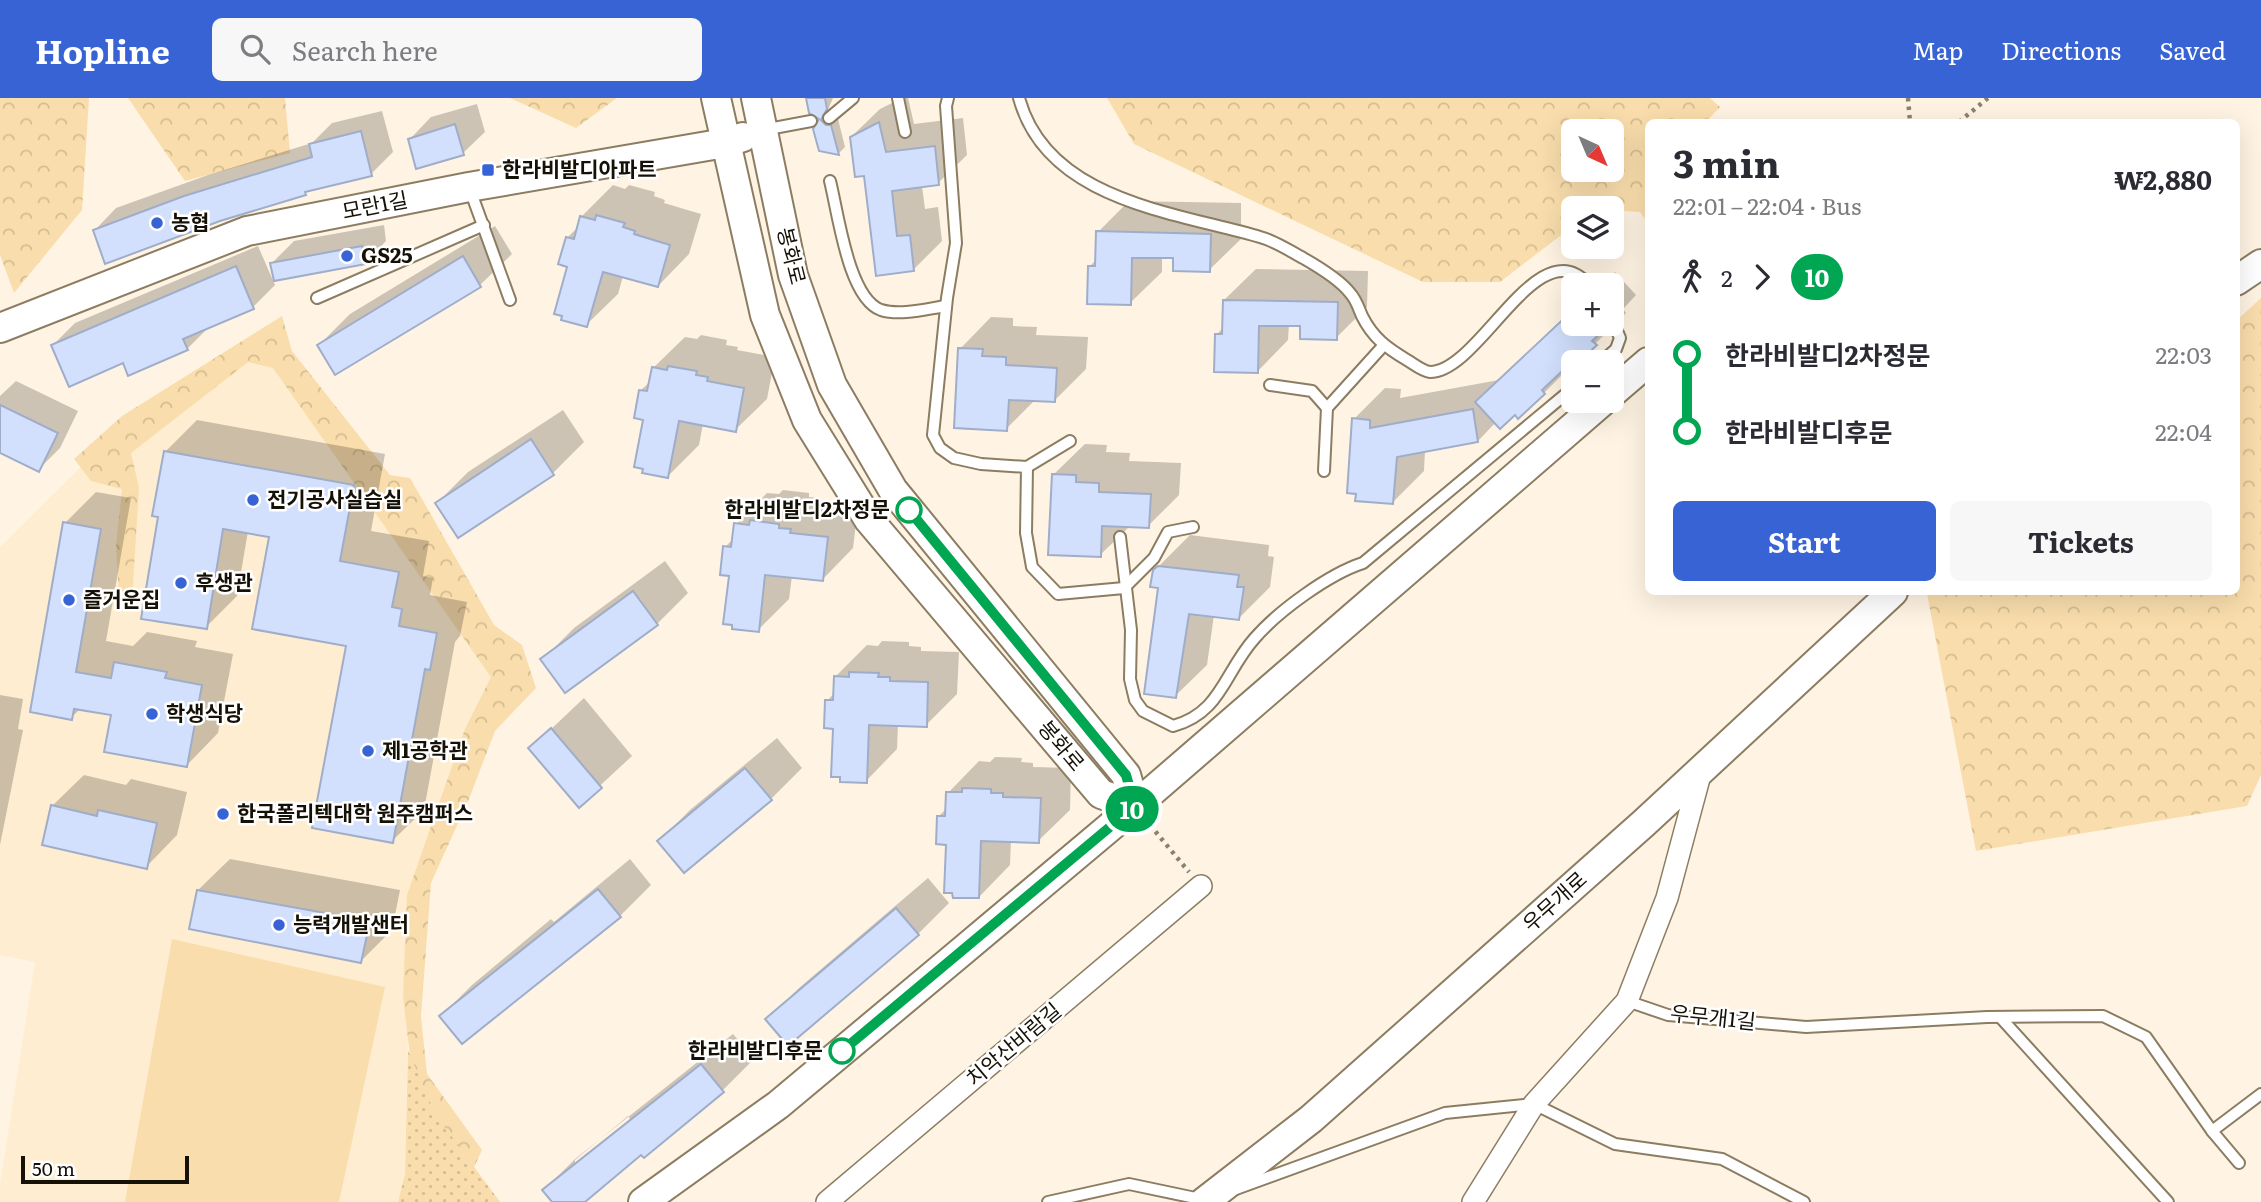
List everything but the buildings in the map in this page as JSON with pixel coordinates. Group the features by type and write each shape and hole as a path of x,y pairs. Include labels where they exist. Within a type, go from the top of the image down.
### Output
{"street":[{"name":"봉화로","path":"716,98 765,315 807,420 869,520 1101,794 1135,806"},
{"name":"봉화로","path":"756,98 793,275 832,385 893,490 1126,775 1135,806"},
{"name":"모란1길","path":"0,328 247,231 469,187 725,143 763,130"},
{"path":"2240,278 2261,264"},
{"path":"1624,383 1645,365"},
{"path":"643,1202 778,1105 1135,806 1589,413"},
{"name":"우무개로","path":"1206,1201 1311,1119 1701,771 1890,595"},
{"path":"1473,1202 1534,1104 1627,1002 1667,898 1701,771"},
{"name":"치악산바람길","path":"827,1202 1201,886"}],"lane":[{"path":"830,118 853,98"},
{"path":"898,98 905,132"},
{"path":"948,98 946,106 956,243 946,306 933,435 940,448 954,458 981,464 1027,467 1070,441"},
{"path":"1019,98 1035,130 1059,164 1084,180 1132,202 1262,237 1307,260 1350,292 1369,330 1384,346 1426,372 1442,370 1462,357 1529,287 1550,272 1566,270 1571,273"},
{"path":"763,130 811,121"},
{"path":"830,181 855,284 868,301 880,309 901,312 946,306"},
{"path":"469,187 510,300"},
{"path":"317,298 484,225"},
{"path":"1324,471 1327,408 1384,346"},
{"path":"1270,386 1312,391 1327,408"},
{"path":"1120,537 1131,630 1130,679 1135,700 1143,711 1173,726 1193,720 1212,704 1255,638 1313,589 1341,572 1363,563 1561,398"},
{"path":"1027,467 1026,533 1031,567 1058,594 1124,588 1154,558 1168,532 1193,527"},
{"name":"우무개1길","path":"1627,1002 1668,1015 1806,1027 2000,1017 2104,1016 2146,1037 2212,1131 2239,1163"},
{"path":"2000,1017 2168,1202"},
{"path":"2212,1131 2261,1094"},
{"path":"1048,1202 1129,1184 1206,1201 1445,1113 1534,1104 1615,1144 1722,1159 1804,1202"}],"path":[{"path":"1908,98 1910,119"},
{"path":"1963,119 1988,98"},
{"path":"1135,806 1201,886"}],"shaded area":[{"name":"한국폴리텍대학 원주캠퍼스","path":"262,336 525,683 475,747 416,880 409,979 405,1174 398,1202 0,1202 0,1184 35,962 0,955 0,547 108,440"}],"green space":[{"path":"0,98 89,98 82,210 14,293 0,255"},
{"path":"128,98 285,98 290,153 185,181"},
{"path":"510,98 617,98 576,128"},
{"path":"1107,98 1710,98 1720,107 1709,119 1645,119 1645,219 1640,212 1624,211 1624,196 1561,196 1561,235 1500,282 1423,282 1134,144"},
{"path":"2261,298 2261,775 2247,806 1976,851 1927,595 2240,595 2240,317"},
{"path":"282,316 292,351 390,475 410,478 494,625 522,645 536,688 495,731 469,799 431,883 421,1016 427,1074 482,1150 469,1178 418,1123 403,997 407,895 465,729 491,677 273,368 248,362 131,453 139,488 132,600 119,596 116,546 122,489 91,481 74,459 122,416"},
{"path":"172,939 385,987 339,1202 125,1202"},
{"path":"408,1050 435,1114 500,1202 398,1202 405,1174"}],"bus line":[{"name":"10","path":"842,1051 1135,806 1126,775 909,510"}],"place":[{"name":"한라비발디아파트","path":"488,170"},
{"name":"농협","path":"157,223"},
{"name":"GS25","path":"347,256"},
{"name":"전기공사실습실","path":"253,500"},
{"name":"한라비발디2차정문","path":"909,510"},
{"name":"후생관","path":"181,583"},
{"name":"즐거운집","path":"69,600"},
{"name":"학생식당","path":"152,714"},
{"name":"제1공학관","path":"368,751"},
{"name":"한국폴리텍대학 원주캠퍼스","path":"223,814"},
{"name":"능력개발샌터","path":"279,925"},
{"name":"한라비발디후문","path":"842,1051"}]}
